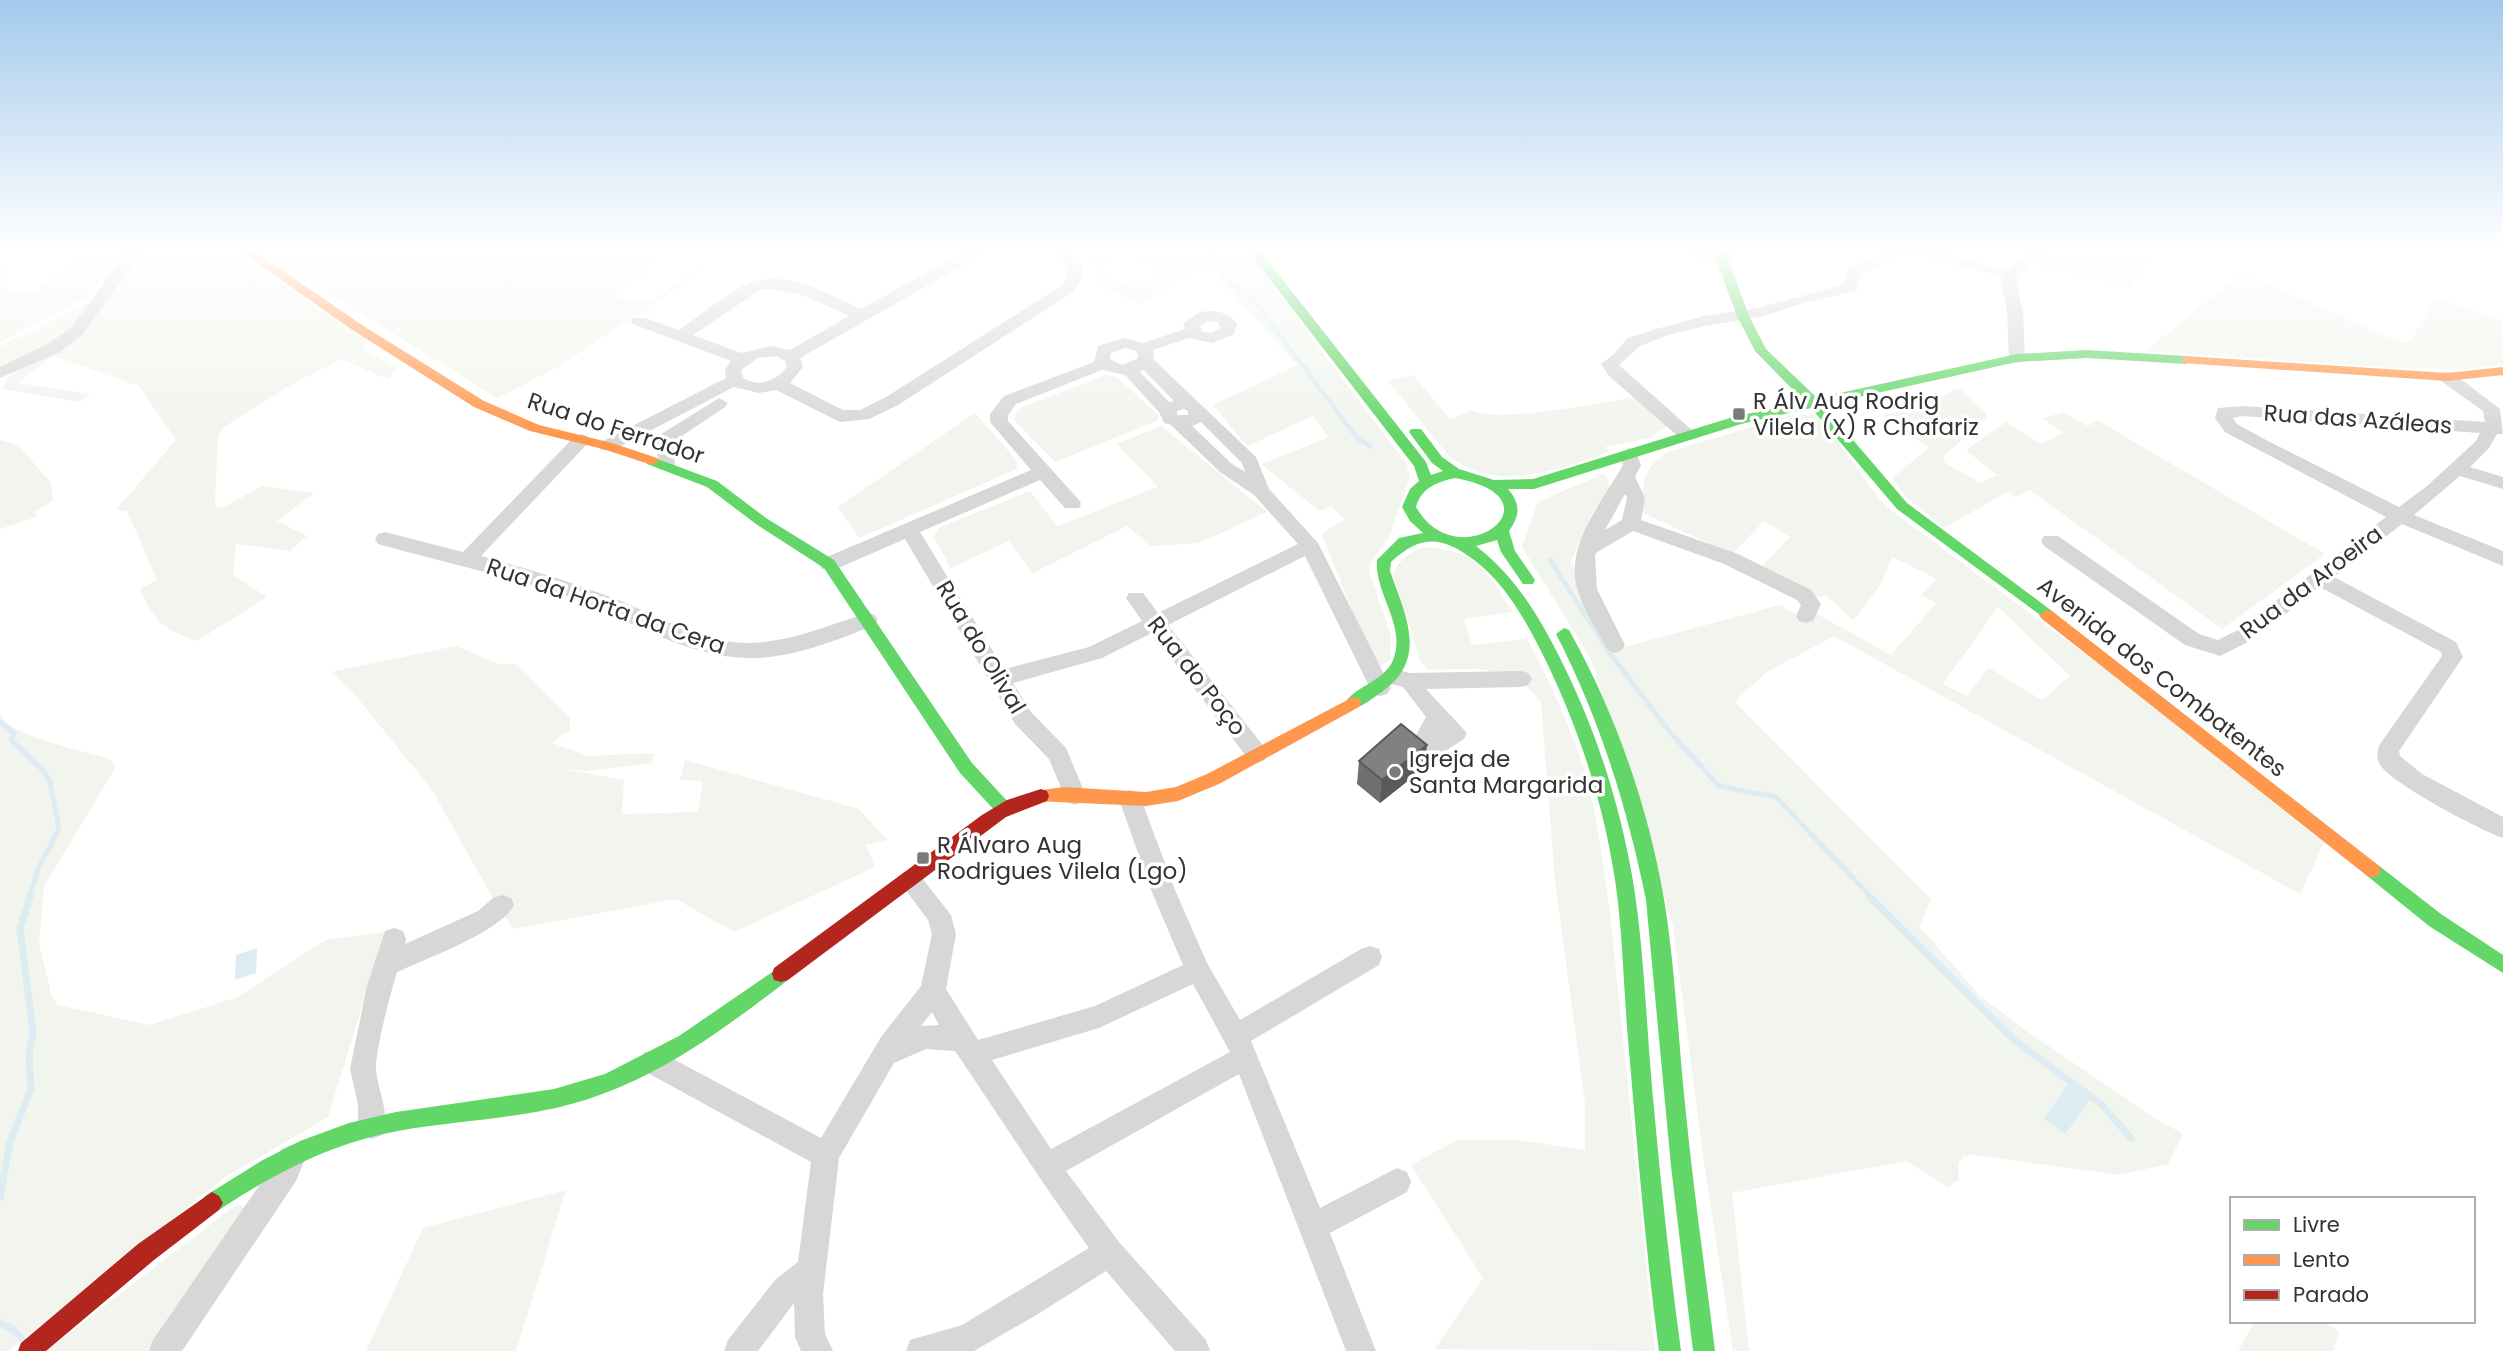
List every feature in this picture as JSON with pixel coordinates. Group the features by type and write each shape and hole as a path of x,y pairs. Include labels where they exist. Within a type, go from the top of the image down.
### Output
{"main road":[{"name":"Rua do Ferrador","path":"332,310 479,404 535,428 607,446 712,484 761,521 829,565 966,768 1003,808"},
{"path":"1300,310 1421,465 1426,481"},
{"name":"Avenida dos Combatentes","path":"1741,310 1761,351 1814,402 1893,498 1908,512 2074,635 2435,920 2503,965"},
{"path":"1338,332 1437,460 1455,473 1482,478 1503,490 1511,506 1512,515 1502,531 1487,538 1454,540"},
{"path":"1494,484 1534,484 1687,435 1814,402 2017,358 2087,354 2447,377 2503,371"},
{"path":"1455,473 1426,481 1411,497 1410,507 1414,517 1435,535 1476,550 1489,560 1533,621 1558,669 1594,756 1604,789 1624,882 1660,1286 1670,1351"},
{"path":"1511,506 1534,484"},
{"path":"1404,542 1414,517"},
{"path":"1502,531 1515,565 1539,594"},
{"path":"29,1351 180,1225 233,1190 325,1141 372,1126 541,1104 594,1088 653,1062 712,1026 1003,808 1037,796 1130,800 1181,793 1394,682 1404,656 1405,638 1383,565 1387,555 1404,542 1435,535"},
{"path":"1555,619 1583,668 1624,763 1648,859 1704,1351"}],"street":[{"path":"0,373 52,349 77,331 91,310"},
{"path":"681,336 719,310"},
{"path":"848,310 860,315"},
{"path":"740,383 733,370 742,359 768,351 791,356 869,310"},
{"path":"778,384 840,416 863,415 891,401 1034,310"},
{"path":"1687,435 1609,364 1620,358 1634,342 1662,332 1766,310"},
{"path":"2015,310 2017,358"},
{"path":"639,321 742,359"},
{"path":"1192,332 1145,355 1129,370 1114,370 1103,364 1101,355 1109,346 1131,343 1145,355 1192,406 1252,464 1261,491"},
{"path":"607,446 740,383 761,388 778,384 792,373 795,367 791,356"},
{"path":"1072,505 999,422 1003,408 1010,400 1103,364"},
{"path":"1129,370 1173,417 1231,471 1261,491 1309,546 1394,682 1415,691 1439,714"},
{"path":"2447,377 2491,409 2497,428"},
{"path":"635,433 635,456 664,440 740,383"},
{"path":"1173,417 1193,420 1198,415 1192,406"},
{"name":"Rua das Azáleas","path":"2400,516 2231,428 2224,418 2224,411 2497,428"},
{"name":"Rua da Aroeira","path":"2051,541 2192,640 2220,648 2245,635 2400,516 2456,469 2497,428"},
{"path":"467,560 581,440"},
{"path":"664,440 666,466"},
{"path":"1615,645 1587,586 1584,569 1588,549 1632,464 1629,454"},
{"path":"1231,471 1242,471 1252,464"},
{"path":"2456,469 2503,483"},
{"path":"829,565 1043,472"},
{"path":"1588,549 1631,523 1636,498 1626,477"},
{"path":"2400,516 2503,559"},
{"path":"1631,523 1731,559 1804,595 1811,604 1806,616"},
{"name":"Rua do Olival","path":"910,531 1023,718 1058,754 1075,796"},
{"name":"Rua da Horta da Cera","path":"384,539 541,579 603,601 705,644 730,650 766,649 823,638 868,620"},
{"path":"1000,678 1095,653 1309,546"},
{"path":"2319,578 2449,647 2453,657 2388,750 2389,760 2414,780 2503,828"},
{"name":"Rua do Poço","path":"1136,598 1257,754"},
{"path":"1394,682 1521,679"},
{"path":"1130,800 1163,890 1198,970 1241,1047 1361,1351"},
{"path":"818,1351 810,1337 808,1311 826,1155 882,1059 933,991 944,934 939,915 909,880"},
{"path":"372,1126 371,1104 363,1069 380,986 391,951 487,918 502,905"},
{"path":"1046,1167 1241,1047 1370,957"},
{"path":"882,1059 907,1041 922,1036 943,1035 968,1047 1099,1016 1198,970"},
{"path":"933,991 1046,1167 1109,1252 1195,1351"},
{"path":"653,1062 826,1155"},
{"path":"164,1351 286,1171 291,1157"},
{"path":"1312,1227 1397,1182"},
{"path":"920,1351 967,1339 1109,1252"},
{"path":"739,1351 785,1290 811,1270"}],"shaded area":[{"path":"0,310 61,310 0,342"},
{"path":"74,310 84,310 66,335 0,369 0,347"},
{"path":"89,310 323,310 366,339 363,350 397,368 388,379 341,359 289,386 224,427 218,436 215,506 223,508 261,486 314,493 277,521 307,536 290,551 236,544 233,575 267,597 197,641 168,628 150,609 140,589 157,580 127,511 116,510 176,440 139,386 53,356 18,383 91,394 79,402 3,389 8,377 49,355"},
{"path":"355,310 645,310 556,368 497,398"},
{"path":"1247,310 1291,310 1407,465 1410,477 1389,537 1370,563 1369,571 1391,636 1390,660 1375,669 1322,534 1344,519 1331,506 1319,511 1261,464 1329,437 1313,416 1247,446 1213,405 1297,365"},
{"path":"2196,310 2327,310 2399,342 2411,341 2429,310 2472,310 2503,321 2503,365 2463,369 2399,368 2145,351"},
{"path":"1106,375 1117,377 1159,416 1158,420 1055,462 1014,420 1016,412 1022,407"},
{"path":"1413,375 1450,419 1471,410 1504,415 1636,397 1667,426 1649,438 1605,447 1610,452 1549,471 1508,476 1488,474 1468,468 1449,456 1388,381"},
{"path":"1956,389 1962,390 1986,413 1986,418 1943,457 1945,463 1981,483 1997,475 1967,451 1969,448 2006,422 2041,444 2063,433 2043,418 2064,412 2088,426 2097,420 2325,554 2222,629 2030,490 2015,497 2008,491 1945,528 1907,498 1892,478 1929,448 1883,416 1935,400"},
{"path":"975,413 1017,461 1017,469 859,538 838,507"},
{"path":"1796,414 1816,416 1826,425 1880,500 1892,511 2120,680 2324,843 2300,894 1834,636 1767,672 1737,699 1737,704 1931,899 1920,927 1980,996 2153,1117 2183,1134 2168,1164 2119,1175 1975,1155 1964,1156 1958,1163 1959,1180 1947,1187 1907,1161 1732,1193 1749,1351 1733,1351 1704,1163 1673,925 1591,659 1522,547 1538,502 1603,474 1607,477 1610,488 1594,510 1571,561 1613,650 1780,605 1811,623 1817,614 1891,655 1936,603 1921,595 1937,579 1892,557 1882,582 1853,621 1826,595 1819,598 1760,568 1790,537 1764,521 1732,554 1641,512 1642,493 1649,470 1668,452","holes":["1998,607 2070,676 2042,700 1989,668 1966,696 1943,684"]},
{"path":"1161,426 1267,512 1199,543 1151,546 1127,526 1033,573 1009,541 951,568 933,537 939,528 1030,491 1057,526 1158,487 1117,444"},
{"path":"0,440 18,445 51,483 53,500 36,511 36,517 0,529"},
{"path":"1426,547 1470,559 1480,566 1496,585 1513,612 1464,619 1472,645 1527,639 1573,738 1590,790 1610,912 1655,1351 1435,1349 1483,1278 1411,1165 1457,1140 1517,1140 1585,1150 1585,1103 1555,881 1541,703 1530,690 1505,675 1476,669 1428,670 1421,662 1393,575 1406,557"},
{"path":"456,646 499,664 515,664 570,718 570,730 552,743 588,756 654,753 652,763 586,771 563,769 624,780 622,814 698,812 703,781 680,780 685,760 859,809 887,840 866,845 875,867 734,932 676,899 514,929 496,904 432,790 352,691 331,672"},
{"path":"0,714 6,722 31,736 107,758 114,763 114,770 44,886 39,944 51,993 57,1005 150,1025 238,997 325,940 385,932 328,1117 224,1178 9,1351 0,1351"},
{"path":"257,948 256,973 235,980 236,955"},
{"path":"2068,1084 2090,1100 2065,1134 2044,1119"},
{"path":"566,1190 516,1351 366,1351 423,1228"},
{"path":"237,1204 247,1207 155,1351 46,1351"},
{"path":"2254,1323 2327,1323 2339,1332 2333,1351 2238,1351"}],"building":[{"path":"1401,724 1427,745 1382,780 1359,761"}],"waterway":[{"path":"1261,310 1357,438 1370,446"},
{"path":"1550,560 1609,652 1669,731 1719,786 1776,797 1872,898"},
{"path":"0,722 14,733 11,740 44,771 50,782 59,829 38,869 29,898"},
{"path":"0,1197 10,1142 31,1089 29,1055 33,1032 20,929 30,897"},
{"path":"1870,897 2014,1040 2101,1104 2131,1138"},
{"path":"0,1323 14,1330 22,1339"}],"traffic: fast":[{"path":"1300,310 1421,465 1426,481"},
{"path":"1741,310 1761,351 1825,414 1902,506 2047,615"},
{"path":"1494,484 1534,484 1738,420 2017,358 2087,354 2186,360"},
{"path":"1416,432 1437,460 1455,473"},
{"path":"652,461 712,484 761,521 829,564 966,768 1003,808"},
{"path":"1455,473 1494,485 1509,499 1512,508 1510,518 1497,534 1473,542 1460,542 1434,534 1415,518 1409,507 1411,499 1420,487 1433,479 1455,473"},
{"path":"1502,531 1508,552 1528,580"},
{"path":"1353,703 1392,675 1404,647 1398,614 1383,571 1384,560 1404,542 1435,535"},
{"path":"1454,540 1471,550 1498,573 1530,617 1562,678 1586,734 1605,792 1627,899 1651,1190 1670,1351"},
{"path":"1564,634 1595,698 1620,763 1640,831 1655,900 1681,1166 1704,1351"},
{"path":"2372,870 2435,920 2503,965"},
{"path":"212,1203 288,1158 349,1133 396,1121 554,1099 608,1083 686,1042 781,974"}],"traffic: slow":[{"path":"332,310 479,404 535,428 607,446 652,461"},
{"path":"2186,360 2447,377 2503,371"},
{"path":"2047,615 2372,870"},
{"path":"1041,796 1064,794 1146,799 1178,794 1213,779 1353,703"}],"traffic: jam":[{"path":"781,974 988,820 1013,805 1041,796"},
{"path":"29,1351 146,1252 212,1203"}],"place":[{"name":"R Álv Aug Rodrig Vilela (X) R Chafariz","path":"1739,414"},
{"name":"Igreja de Santa Margarida","path":"1395,772"},
{"name":"R Álvaro Aug Rodrigues Vilela (Lgo)","path":"923,858"}]}
